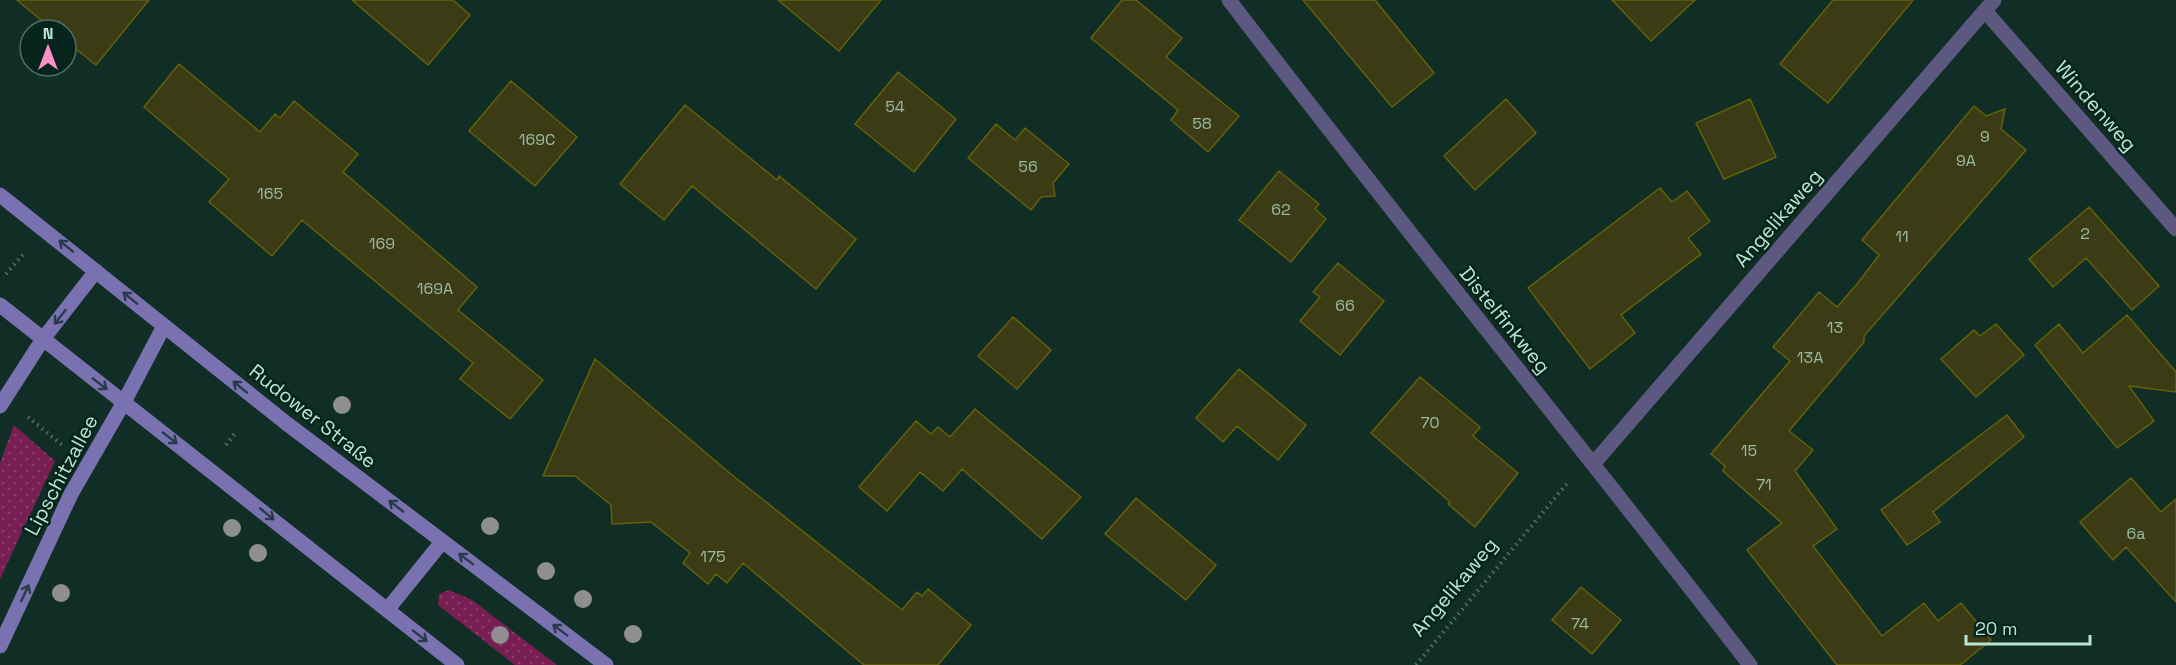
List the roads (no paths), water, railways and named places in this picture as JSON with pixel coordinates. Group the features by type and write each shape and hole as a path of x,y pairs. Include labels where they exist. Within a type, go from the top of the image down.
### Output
{"main road":[{"name":"Rudower Straße","path":"0,195 286,423 606,665"},
{"path":"0,406 43,339 96,271"},
{"path":"0,305 457,665"},
{"name":"Lipschitzallee","path":"0,646 71,494 124,402 164,326"},
{"path":"387,610 442,542"}],"street":[{"name":"Distelfinkweg","path":"1229,0 1377,193 1594,464 1750,665"},
{"name":"Angelikaweg","path":"1594,464 1989,5"},
{"name":"Windenweg","path":"1989,5 2176,229"}]}
